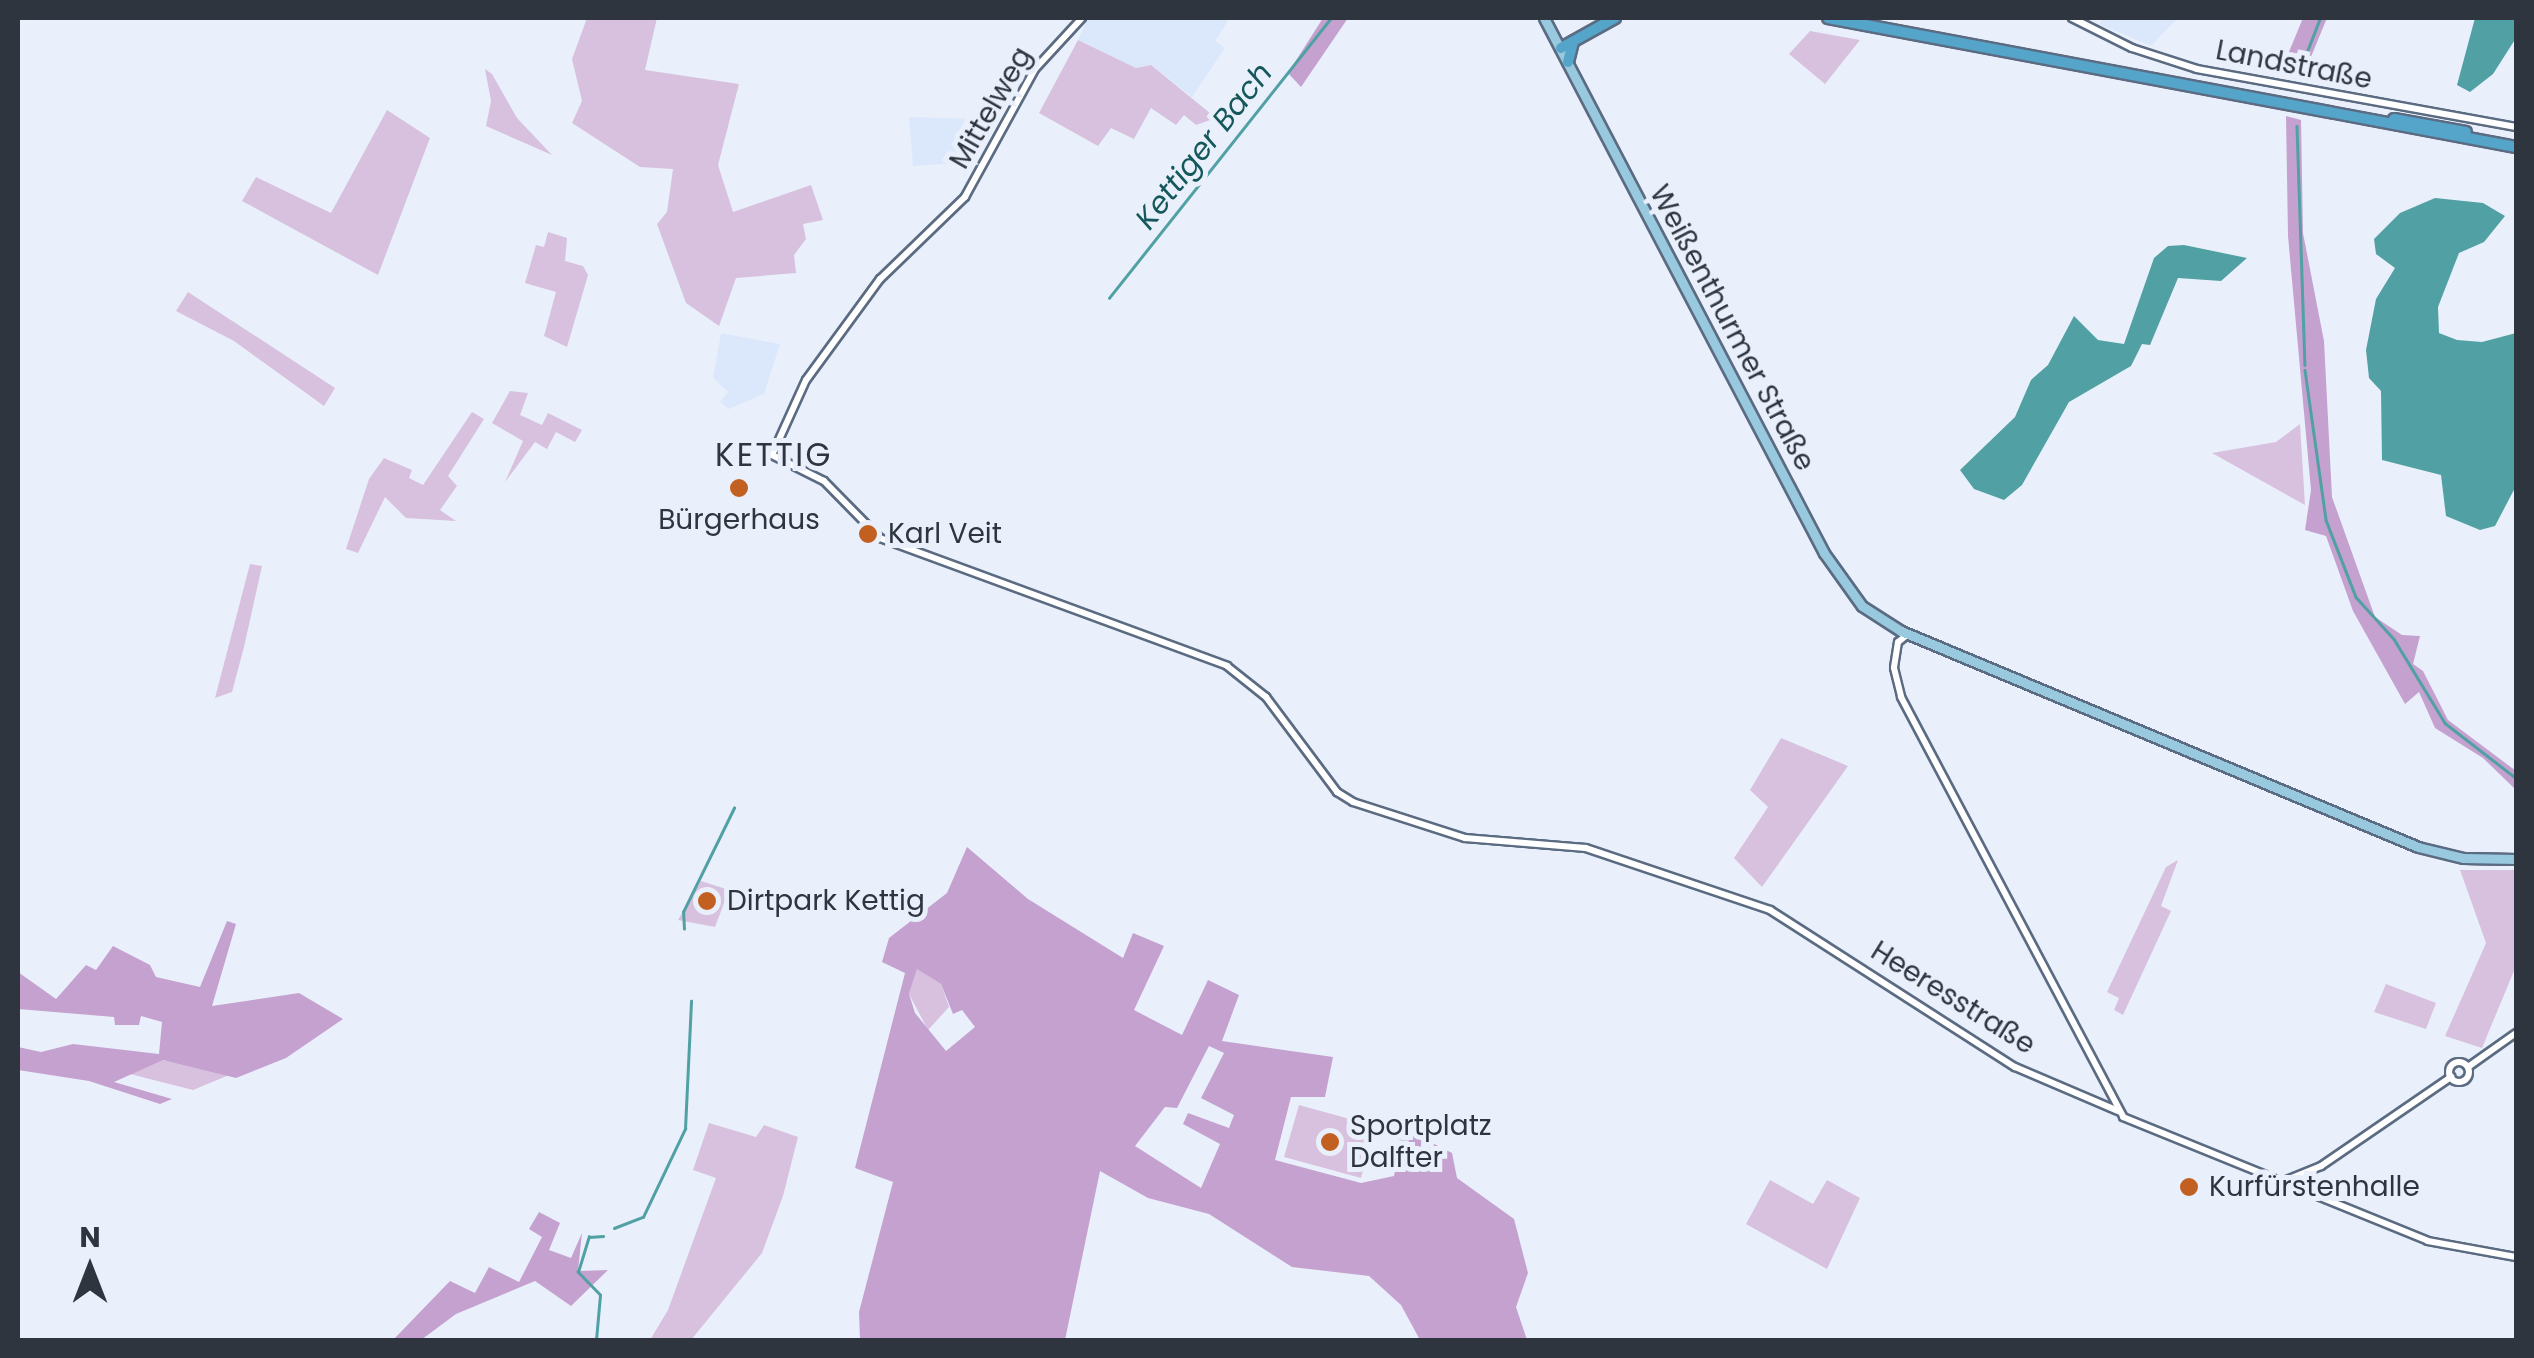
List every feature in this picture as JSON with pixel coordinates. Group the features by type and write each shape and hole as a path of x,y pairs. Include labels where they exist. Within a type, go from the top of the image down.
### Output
{"highway":[{"path":"1559,45 1612,18"},
{"path":"1559,45 1574,41 1612,18"},
{"path":"1828,18 2516,144"},
{"path":"1866,18 2516,144"},
{"path":"1568,62 1574,41"}],"main road":[{"name":"Weißenthurmer Straße","path":"1544,18 1824,553 1852,595 1886,624 2430,850 2516,860"}],"street":[{"name":"Mittelweg","path":"772,455 806,380 858,308 965,197 1035,69 1082,18"},
{"name":"Landstraße","path":"2072,18 2132,48 2197,68 2516,127"},
{"name":"Heeresstraße","path":"772,455 824,481 878,534 947,568 1207,657 1249,681 1337,792 1353,802 1446,834 1586,848 1770,910 1990,1052 2118,1111 2141,1127 2428,1241 2516,1257"},
{"path":"1886,624 1897,646 1901,697 2118,1111"},
{"path":"1897,646 1909,634"},
{"path":"1896,658 1909,634"},
{"path":"2282,1182 2320,1166 2451,1077 2454,1064 2468,1066 2516,1034"},
{"path":"2451,1077 2465,1080 2468,1066"}],"shaded area":[{"path":"587,18 657,18 645,70 739,84 718,165 733,212 811,185 823,220 803,224 806,239 794,255 796,273 736,278 719,326 686,303 657,224 667,212 673,169 640,167 572,123 582,101 572,59"},
{"path":"1088,18 1230,18 1215,41 1225,48 1192,97 1151,65 1136,68 1078,40"},
{"path":"1323,18 1348,18 1301,87 1288,73"},
{"path":"2104,18 2178,18 2151,46 2099,24"},
{"path":"2303,18 2327,18 2308,64 2289,71 2286,59"},
{"path":"1810,31 1860,40 1825,84 1789,54"},
{"path":"1078,40 1136,68 1151,65 1216,118 1196,125 1184,115 1176,125 1151,108 1134,139 1111,128 1098,146 1039,113"},
{"path":"485,69 492,74 517,118 552,155 486,126 491,101"},
{"path":"387,110 430,138 378,275 242,201 256,177 331,213"},
{"path":"2286,116 2301,120 2303,233 2324,341 2332,497 2375,617 2402,635 2420,636 2413,664 2423,671 2448,720 2516,771 2516,790 2483,758 2435,728 2419,692 2405,704 2353,611 2326,536 2305,530 2311,490 2288,236"},
{"path":"909,117 979,119 974,162 913,166"},
{"path":"548,232 567,238 565,261 583,266 588,275 567,347 544,336 556,292 525,283 536,245 544,247"},
{"path":"188,292 335,388 324,406 234,341 176,311"},
{"path":"721,333 780,344 764,394 729,409 720,402 728,392 713,378"},
{"path":"510,391 528,393 520,415 542,425 548,413 582,430 575,442 556,432 547,449 535,442 505,482 523,441 492,423"},
{"path":"472,412 484,419 448,476 457,486 440,510 456,521 406,518 385,497 358,553 346,549 369,479 384,458 412,470 409,478 423,485"},
{"path":"2300,424 2305,505 2212,453 2276,442"},
{"path":"250,564 262,566 244,647 232,692 215,698"},
{"path":"1781,738 1848,766 1762,887 1734,858 1768,807 1750,790"},
{"path":"967,847 1028,899 1123,958 1133,933 1164,946 1134,1010 1182,1035 1208,980 1239,995 1222,1041 1333,1057 1325,1097 1291,1097 1275,1160 1361,1183 1394,1176 1401,1140 1383,1132 1385,1119 1452,1153 1457,1178 1514,1219 1528,1273 1516,1307 1527,1340 1420,1340 1401,1305 1369,1276 1292,1267 1209,1214 1148,1198 1100,1171 1065,1340 860,1340 859,1312 893,1182 855,1168 905,973 882,962 889,938 947,893","holes":["917,969 941,984 953,1014 962,1010 975,1027 946,1051 915,1013 909,994","1209,1046 1224,1053 1201,1098 1234,1115 1229,1128 1188,1113 1183,1124 1220,1144 1201,1188 1135,1146 1165,1107 1177,1108"]},
{"path":"2178,860 2161,906 2171,911 2123,1015 2114,1010 2119,998 2107,992 2166,867"},
{"path":"2460,870 2516,870 2516,966 2482,1048 2445,1036 2486,943"},
{"name":"Dirtpark Kettig","path":"701,881 729,890 715,927 678,920"},
{"path":"227,921 236,924 212,1006 299,993 343,1019 286,1058 236,1078 163,1060 114,1082 172,1099 160,1104 89,1081 18,1070 18,1047 41,1052 73,1044 159,1054 162,1022 141,1016 139,1025 115,1025 114,1017 18,1009 18,972 56,999 86,965 96,970 113,946 150,965 156,977 200,987"},
{"path":"917,968 941,984 949,1007 928,1030 909,994"},
{"path":"2386,984 2436,1003 2426,1029 2374,1012"},
{"path":"162,1060 234,1073 193,1090 130,1074"},
{"name":"Sportplatz Dalfter","path":"1299,1105 1375,1126 1361,1178 1284,1157"},
{"path":"709,1123 756,1137 764,1125 798,1137 783,1196 762,1253 691,1340 650,1340 668,1310 716,1178 693,1170"},
{"path":"1770,1180 1813,1204 1827,1180 1860,1198 1827,1269 1746,1224"},
{"path":"539,1212 560,1223 549,1250 571,1258 582,1233 578,1271 608,1270 571,1306 535,1281 456,1314 421,1340 393,1340 450,1281 475,1293 489,1267 519,1282 542,1237 529,1229"}],"water":[{"path":"2475,18 2516,18 2516,38 2493,74 2470,92 2457,85"},
{"path":"2435,198 2483,203 2505,216 2484,242 2459,253 2438,307 2439,333 2457,340 2482,342 2516,333 2516,486 2495,526 2480,530 2446,516 2441,475 2382,460 2381,391 2369,378 2366,350 2376,299 2395,268 2376,254 2374,239 2400,213"},
{"path":"2184,245 2247,258 2221,281 2178,278 2150,345 2142,344 2131,366 2069,402 2022,485 2004,500 1974,489 1960,470 2015,417 2031,380 2048,365 2074,316 2098,340 2124,344 2154,258 2168,246"}],"waterway":[{"name":"Kettiger Bach","path":"1109,298 1331,18"},
{"path":"2301,67 2320,18"},
{"path":"2297,126 2305,365"},
{"path":"2305,370 2326,520 2356,597 2394,639 2445,723 2516,778"},
{"name":"Kettiger Bach","path":"684,929 683,912 734,808"},
{"name":"Kettiger Bach","path":"614,1228 643,1217 685,1129 691,1001"},
{"name":"Kettiger Bach","path":"596,1340 600,1295 578,1272 589,1237 603,1236"}],"place":[{"name":"Bürgerhaus","path":"739,488"},
{"name":"Karl Veit","path":"868,534"},
{"name":"Dirtpark Kettig","path":"707,901"},
{"name":"Sportplatz Dalfter","path":"1330,1142"},
{"name":"Kurfürstenhalle","path":"2189,1187"}],"district":[{"name":"KETTIG","path":"774,455"}]}
